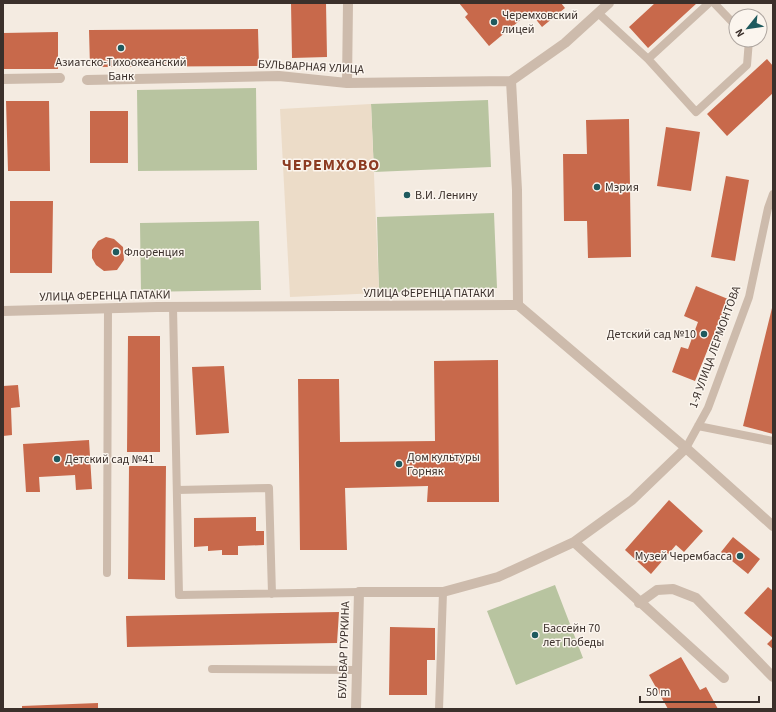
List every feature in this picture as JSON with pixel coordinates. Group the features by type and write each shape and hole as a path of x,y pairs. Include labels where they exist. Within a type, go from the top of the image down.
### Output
{"street":[{"path":"347,83 348,3"},
{"path":"609,3 565,43 511,81 517,190 518,305 686,448 773,526"},
{"name":"БУЛЬВАРНАЯ УЛИЦА","path":"87,80 279,76 347,83 511,81"},
{"path":"3,78 60,78"},
{"name":"УЛИЦА ФЕРЕНЦА ПАТАКИ","path":"3,311 173,307 518,305"},
{"name":"1-Я УЛИЦА ЛЕРМОНТОВА","path":"359,592 443,592 498,577 574,542 632,500 686,448"},
{"path":"574,542 639,603 724,678"},
{"path":"639,603 657,590 673,589 696,598 773,677"},
{"name":"БУЛЬВАР ГУРКИНА","path":"356,709 359,592"}],"lane":[{"path":"648,59 710,3"},
{"path":"714,3 728,18"},
{"path":"598,13 648,59 696,112 747,65 748,48"},
{"name":"1-Я УЛИЦА ЛЕРМОНТОВА","path":"686,448 708,408 749,297 768,208 773,194"},
{"path":"173,307 179,595 359,592"},
{"path":"107,573 108,308"},
{"path":"698,426 773,441"},
{"path":"177,490 269,488 272,594"},
{"path":"439,709 443,592"},
{"path":"212,669 357,670"}],"green space":[{"path":"256,88 257,170 138,171 137,90"},
{"path":"488,100 491,167 374,172 371,104"},
{"path":"494,213 497,288 379,293 377,217"},
{"path":"259,221 261,290 141,292 140,223"},
{"name":"Бассейн 70 лет Победы","path":"555,585 583,658 516,685 487,611"}],"shaded area":[{"path":"371,104 379,293 290,297 280,109"}],"building":[{"path":"291,3 326,3 327,57 292,58"},
{"name":"Черемховский лицей","path":"459,3 561,3 565,8 542,27 530,12 489,46 465,17 468,14"},
{"path":"655,3 697,3 648,48 629,27"},
{"path":"258,29 259,66 90,67 89,30"},
{"path":"58,32 58,69 3,69 3,33"},
{"path":"767,59 773,66 773,93 727,136 707,114"},
{"path":"6,101 49,101 50,171 8,171"},
{"path":"90,111 128,111 128,163 90,163"},
{"name":"Мэрия","path":"629,119 631,257 588,258 587,221 564,221 563,154 587,154 586,120"},
{"path":"666,127 700,132 691,191 657,186"},
{"path":"726,176 749,180 735,261 711,257"},
{"path":"10,201 53,201 52,273 10,273"},
{"path":"106,237 114,239 123,247 124,260 117,270 104,271 96,265 92,258 92,250 98,241"},
{"name":"Детский сад №10","path":"696,286 728,299 695,381 672,372 681,347 688,349 698,322 684,316"},
{"path":"773,308 773,434 743,426"},
{"path":"128,336 160,336 160,452 127,452"},
{"name":"Дом культуры Горняк","path":"498,360 499,502 427,502 428,486 345,488 347,550 300,550 298,379 339,379 340,442 435,441 434,361"},
{"path":"224,366 229,433 196,435 192,367"},
{"path":"18,385 20,407 11,408 12,435 3,436 3,386"},
{"name":"Детский сад №41","path":"89,440 92,489 76,490 75,475 39,477 40,492 26,492 23,444"},
{"path":"129,466 166,466 165,580 128,579"},
{"path":"669,500 703,531 684,552 676,545 651,574 625,550"},
{"path":"256,517 256,531 264,531 264,545 238,546 238,555 222,555 222,550 208,551 208,546 194,547 194,518"},
{"name":"Музей Черембасса","path":"733,537 760,559 748,574 721,552"},
{"path":"768,587 773,591 773,638 744,613"},
{"path":"339,612 337,643 127,647 126,616"},
{"path":"390,627 435,628 435,660 427,660 427,695 389,695"},
{"path":"773,638 773,649 767,644"},
{"path":"681,657 700,690 706,687 718,709 668,709 649,675"},
{"path":"98,703 98,709 22,709 22,706"}],"place":[{"name":"Черемховский лицей","path":"494,22"},
{"name":"Азиатско-Тихоокеанский Банк","path":"121,48"},
{"name":"Мэрия","path":"597,187"},
{"name":"В.И. Ленину","path":"407,195"},
{"name":"Флоренция","path":"116,252"},
{"name":"Детский сад №10","path":"704,334"},
{"name":"Детский сад №41","path":"57,459"},
{"name":"Дом культуры Горняк","path":"399,464"},
{"name":"Музей Черембасса","path":"740,556"},
{"name":"Бассейн 70 лет Победы","path":"535,635"}],"district":[{"name":"ЧЕРЕМХОВО","path":"331,165"}]}
